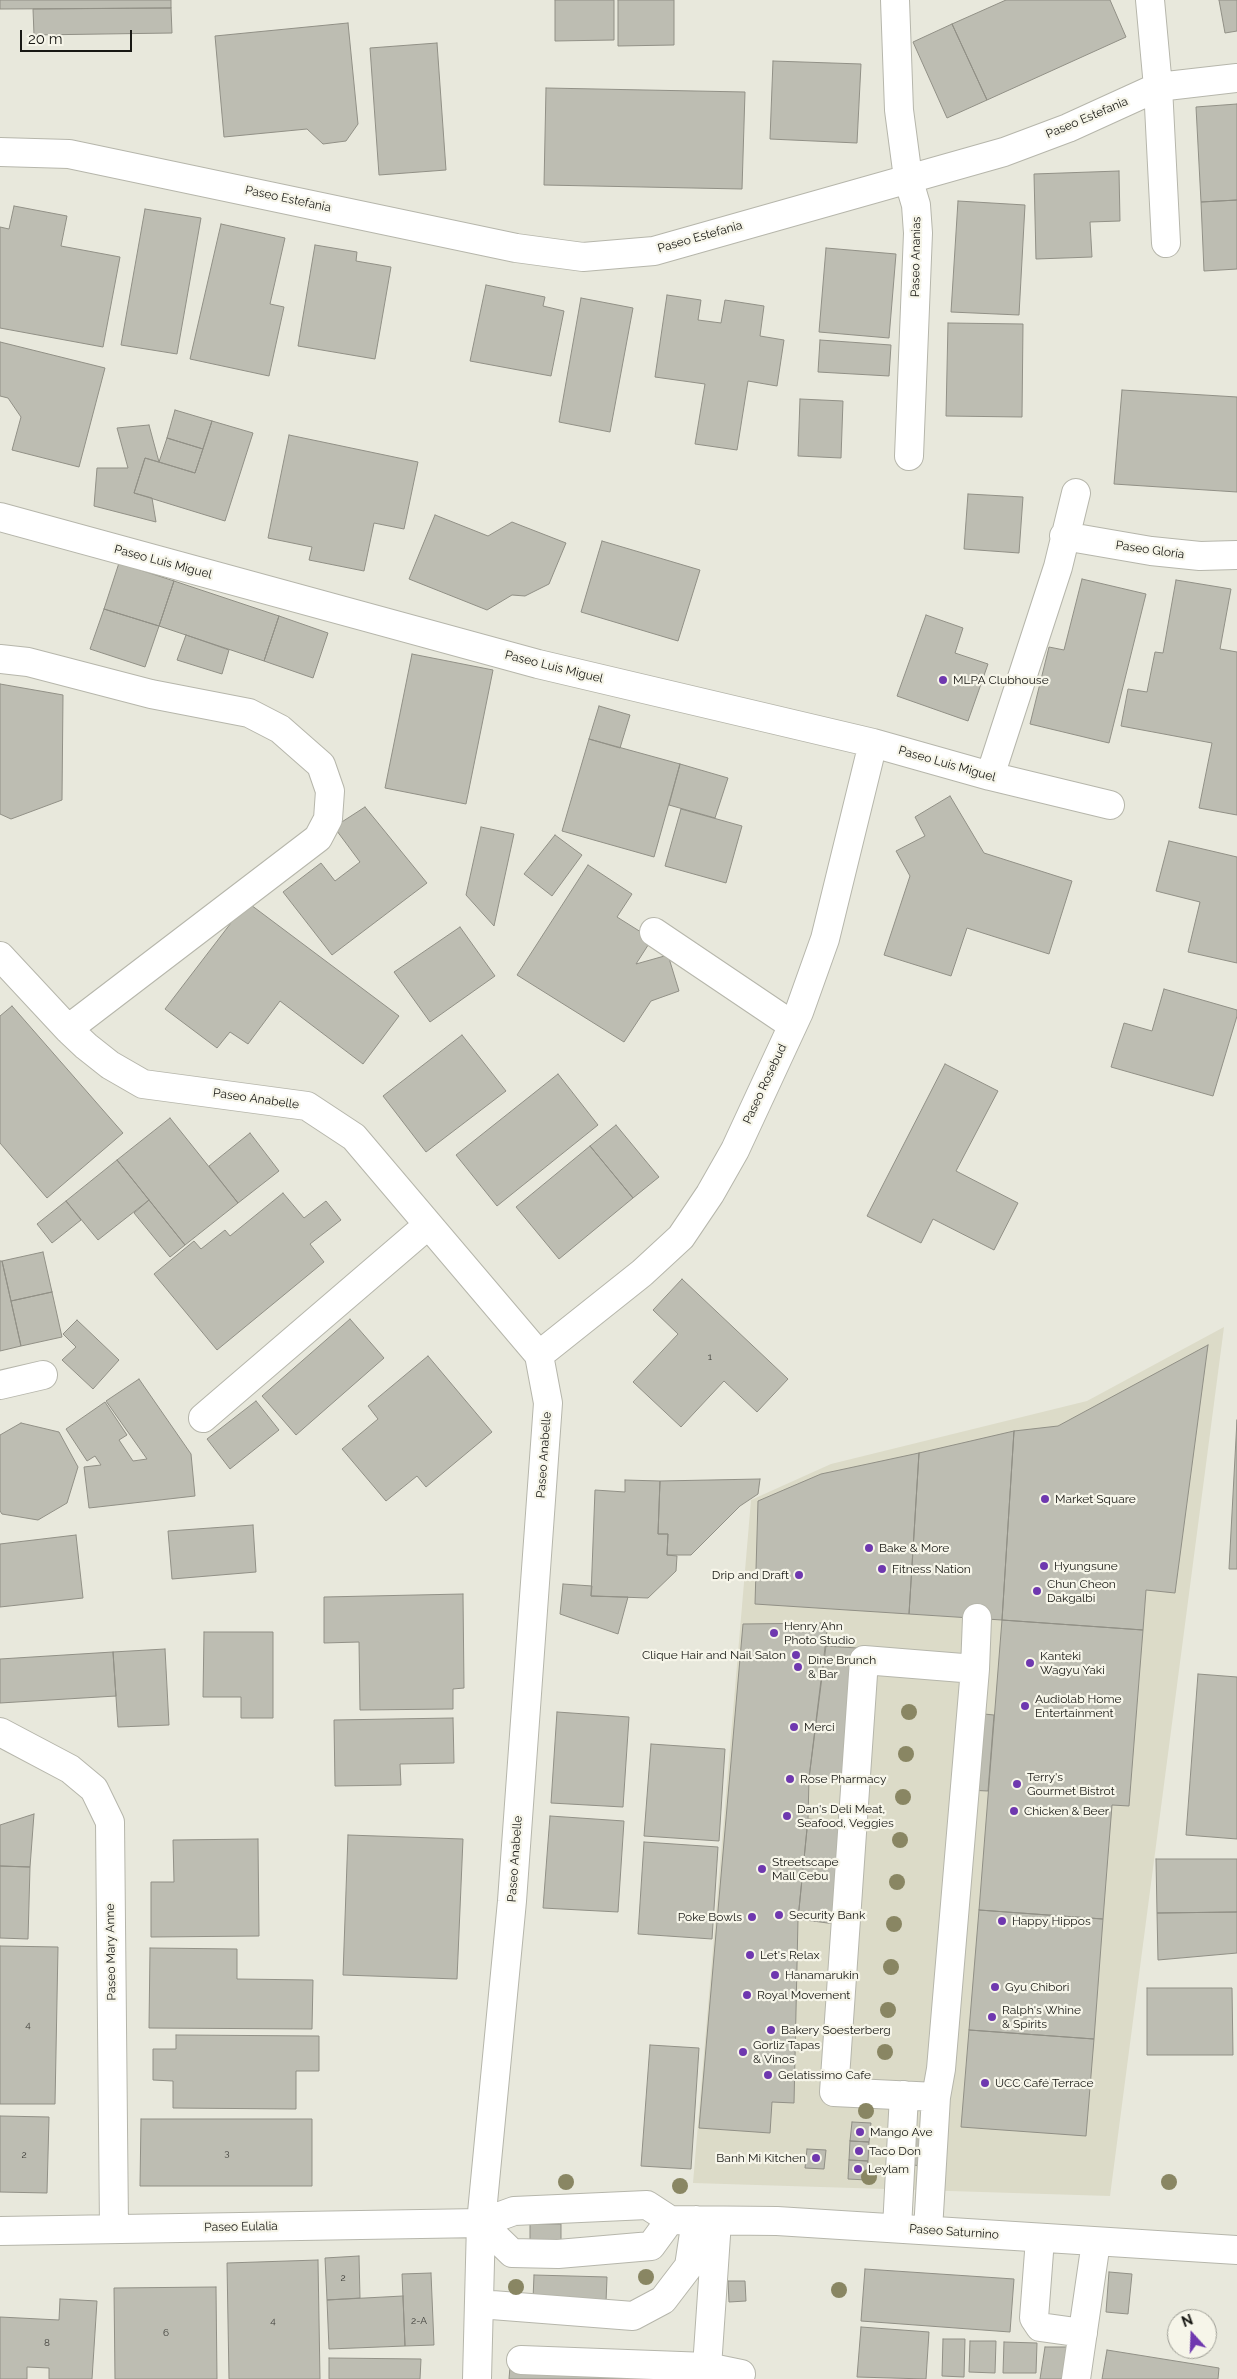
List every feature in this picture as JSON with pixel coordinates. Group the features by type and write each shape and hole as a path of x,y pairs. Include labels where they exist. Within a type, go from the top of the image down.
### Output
{"street":[{"name":"Paseo Ananias","path":"895,0 899,110 908,178 916,205 918,233 909,456"},
{"path":"1150,0 1158,87 1166,242"},
{"name":"Paseo Estefania","path":"0,152 69,154 516,248 583,256 654,251 1004,152 1068,128 1158,87 1237,78"},
{"path":"990,776 1058,567 1076,493"},
{"name":"Paseo Luis Miguel","path":"0,517 538,664 873,743 990,776 1110,805"},
{"name":"Paseo Gloria","path":"1064,536 1151,551 1200,556 1237,555"},
{"path":"0,659 28,662 151,694 249,712 280,729 320,765 330,791 328,819 318,838 68,1029"},
{"name":"Paseo Rosebud","path":"539,1355 642,1273 681,1237 710,1194 735,1150 792,1025 825,939 873,743"},
{"path":"654,932 792,1025"},
{"name":"Paseo Anabelle","path":"0,956 68,1029 110,1065 144,1084 307,1106 354,1137 539,1355 548,1403 512,1901 481,2224 477,2379"},
{"path":"203,1418 428,1225"},
{"path":"0,1385 43,1375"},
{"path":"928,2230 936,2097 941,2069 975,1669 977,1618"},
{"path":"936,2097 834,2092 864,1660 975,1669"},
{"name":"Paseo Mary Anne","path":"0,1732 70,1769 94,1789 110,1822 114,2228"},
{"path":"897,2228 904,2096"},
{"path":"646,2205 695,2220 652,2246 558,2254 512,2253 481,2224 514,2211 646,2205"},
{"path":"479,2304 633,2316 663,2300 689,2266 695,2220"},
{"path":"695,2220 708,2367"},
{"name":"Paseo Saturnino","path":"695,2220 777,2221 1237,2250"},
{"name":"Paseo Eulalia","path":"0,2232 114,2228 481,2224"},
{"path":"1040,2239 1034,2318 1040,2327 1083,2333"},
{"path":"1076,2379 1096,2242"},
{"path":"521,2360 708,2367 741,2374"}],"shaded area":[{"path":"1224,1327 1110,2196 693,2183 751,1500 831,1464 1087,1401"}],"building":[{"path":"0,0 171,0 171,8 0,9"},
{"path":"555,0 614,0 614,40 555,41"},
{"path":"618,0 674,0 674,45 618,46"},
{"path":"1006,0 1110,0 1126,37 987,100 952,24"},
{"path":"1219,0 1237,0 1237,31 1225,33"},
{"path":"171,8 172,33 34,35 33,9"},
{"path":"348,23 358,124 346,141 323,144 307,129 224,137 215,36"},
{"path":"952,24 987,100 947,118 913,42"},
{"path":"437,43 446,170 379,175 370,48"},
{"path":"773,61 861,64 857,143 770,139"},
{"path":"546,88 745,92 742,189 544,185"},
{"path":"1237,104 1237,200 1201,202 1196,107"},
{"path":"1119,171 1120,221 1090,222 1092,257 1036,259 1034,174"},
{"path":"1237,200 1237,269 1204,271 1201,202"},
{"path":"958,201 1025,205 1019,315 951,312"},
{"path":"14,206 67,216 61,246 120,257 103,347 0,328 0,227 9,229"},
{"path":"145,209 201,218 177,354 121,345"},
{"path":"221,224 285,238 270,304 284,307 269,376 190,359"},
{"path":"315,245 357,252 356,261 391,267 375,359 298,346"},
{"path":"826,248 896,254 889,338 819,332"},
{"path":"486,285 545,297 543,306 564,311 551,376 470,361"},
{"path":"667,295 701,300 698,320 721,323 725,300 764,306 760,336 784,340 777,386 748,381 737,450 695,444 705,384 655,377"},
{"path":"581,298 633,308 610,432 559,422"},
{"path":"948,323 1023,324 1022,417 946,416"},
{"path":"820,340 891,345 889,376 818,372"},
{"path":"0,342 105,368 79,467 12,450 21,417 8,398 0,396"},
{"path":"1122,390 1237,397 1237,492 1114,484"},
{"path":"800,399 843,401 841,458 798,456"},
{"path":"175,410 212,421 203,449 167,438"},
{"path":"212,421 253,433 225,521 134,493 145,458 195,473"},
{"path":"149,425 159,462 145,458 134,493 152,498 156,522 94,506 97,468 128,468 117,428"},
{"path":"289,435 418,462 404,529 374,523 364,571 309,560 312,547 268,538"},
{"path":"167,438 203,449 195,473 159,462"},
{"path":"968,494 1023,497 1019,553 964,549"},
{"path":"435,515 488,536 512,522 566,543 549,584 525,596 512,595 487,610 409,579"},
{"path":"602,541 700,570 678,641 581,612"},
{"path":"119,563 174,581 159,626 104,609"},
{"path":"1082,579 1146,594 1109,743 1030,724 1049,647 1064,650"},
{"path":"1176,580 1231,589 1220,649 1237,652 1237,815 1199,808 1212,743 1121,726 1128,689 1147,692 1155,652 1163,653"},
{"path":"174,581 279,616 264,661 159,626"},
{"path":"104,609 159,626 145,667 90,649"},
{"name":"MLPA Clubhouse","path":"926,615 963,628 955,653 988,664 968,721 897,696"},
{"path":"279,616 328,633 313,678 264,661"},
{"path":"186,635 229,650 222,674 177,660"},
{"path":"412,654 493,670 466,804 385,788"},
{"path":"0,684 63,695 62,800 11,819 0,814"},
{"path":"599,706 630,715 620,748 589,739"},
{"path":"589,739 680,764 654,857 562,831"},
{"path":"680,764 728,778 715,818 669,805"},
{"path":"950,796 984,853 1072,881 1049,954 967,928 951,976 884,955 910,876 896,851 925,836 915,817"},
{"path":"365,807 427,883 332,955 283,892 321,863 335,881 360,862 334,827"},
{"path":"681,809 742,826 726,883 665,866"},
{"path":"481,827 514,834 494,926 466,895"},
{"path":"555,835 582,855 552,896 524,874"},
{"path":"1169,841 1237,857 1237,963 1188,952 1200,902 1156,891"},
{"path":"588,865 632,894 617,917 652,939 636,964 668,955 679,991 651,1001 624,1042 517,975"},
{"path":"247,902 399,1016 363,1064 280,1001 248,1044 230,1032 217,1048 165,1009"},
{"path":"460,927 495,976 430,1022 394,972"},
{"path":"1164,989 1237,1010 1237,1016 1213,1096 1111,1067 1124,1023 1152,1031"},
{"path":"12,1006 123,1133 47,1198 0,1143 0,1016"},
{"path":"462,1035 506,1091 426,1152 383,1096"},
{"path":"945,1064 998,1091 956,1171 1018,1203 994,1250 933,1219 921,1243 867,1216"},
{"path":"558,1074 598,1125 497,1206 456,1155"},
{"path":"170,1118 238,1203 185,1245 117,1160"},
{"path":"616,1125 659,1177 633,1198 590,1146"},
{"path":"250,1133 279,1171 238,1203 209,1166"},
{"path":"590,1146 633,1198 559,1259 516,1207"},
{"path":"117,1160 149,1200 98,1240 66,1201"},
{"path":"283,1193 304,1218 326,1201 341,1220 310,1244 324,1262 217,1350 154,1274 194,1241 201,1249 225,1230 230,1236"},
{"path":"149,1200 185,1245 170,1257 134,1213"},
{"path":"66,1201 81,1220 52,1243 37,1224"},
{"path":"43,1252 52,1292 11,1301 2,1261"},
{"path":"0,1261 2,1261 21,1346 0,1351"},
{"path":"682,1279 788,1379 757,1412 724,1381 681,1427 633,1382 678,1334 653,1310"},
{"path":"52,1292 62,1337 21,1346 11,1301"},
{"path":"350,1319 384,1358 296,1435 262,1396"},
{"path":"77,1320 119,1360 93,1389 62,1360 76,1347 63,1334"},
{"path":"1208,1345 1175,1593 1146,1590 1143,1630 1002,1620 1014,1431 1058,1426"},
{"path":"428,1356 492,1432 426,1487 417,1476 386,1501 342,1449 378,1419 368,1406"},
{"path":"139,1379 191,1454 195,1496 89,1508 84,1467 101,1465 95,1456 87,1461 66,1429 105,1402 127,1435 119,1440 133,1461 147,1459 106,1401"},
{"path":"256,1401 279,1430 230,1469 207,1439"},
{"path":"1237,1420 1237,1569 1229,1569"},
{"path":"21,1423 59,1432 78,1467 67,1503 38,1520 2,1514 0,1511 0,1435"},
{"path":"1014,1431 1002,1620 909,1614 919,1453"},
{"path":"919,1453 909,1614 755,1604 758,1501 821,1474"},
{"path":"760,1479 758,1494 740,1506 691,1555 667,1555 668,1534 658,1534 660,1481"},
{"path":"625,1480 660,1481 658,1534 668,1534 667,1555 677,1556 676,1571 648,1598 591,1596 595,1490 625,1492"},
{"path":"253,1525 256,1572 172,1579 168,1531"},
{"path":"76,1535 83,1598 0,1607 0,1544"},
{"path":"563,1584 592,1586 591,1596 628,1597 618,1634 560,1614"},
{"path":"463,1594 464,1688 453,1689 453,1709 360,1710 359,1642 324,1643 324,1597"},
{"path":"1002,1620 1143,1630 1129,1806 1112,1805 1103,1919 979,1910"},
{"name":"Streetscape Mall Cebu","path":"828,1623 809,1778 808,1819 798,1919 794,2103 772,2102 770,2133 699,2128 743,1624"},
{"path":"204,1632 273,1632 273,1718 241,1718 241,1697 203,1697"},
{"path":"826,1646 857,1648 847,1779 809,1778"},
{"path":"165,1649 169,1725 118,1727 113,1652"},
{"path":"113,1652 116,1696 0,1703 0,1659"},
{"path":"1198,1674 1237,1677 1237,1839 1186,1835"},
{"path":"557,1712 629,1717 623,1807 551,1803"},
{"path":"974,1713 994,1715 988,1791 967,1790"},
{"path":"453,1718 454,1763 400,1764 401,1785 335,1786 334,1720"},
{"path":"651,1744 725,1749 719,1841 644,1836"},
{"path":"34,1814 30,1867 0,1866 0,1825"},
{"path":"550,1816 624,1821 618,1912 543,1908"},
{"path":"808,1819 841,1822 835,1924 798,1919"},
{"path":"348,1835 463,1839 457,1979 343,1975"},
{"path":"258,1839 259,1936 151,1937 151,1882 174,1882 173,1840"},
{"path":"644,1842 718,1847 712,1939 638,1934"},
{"path":"1156,1859 1237,1859 1237,1912 1157,1913"},
{"path":"0,1866 30,1867 28,1939 0,1938"},
{"path":"979,1910 1103,1919 1094,2039 969,2030"},
{"path":"1237,1912 1237,1953 1158,1960 1157,1913"},
{"path":"0,1946 58,1947 55,2104 0,2104"},
{"path":"150,1948 237,1949 237,1979 313,1980 312,2029 149,2028"},
{"path":"1147,1988 1232,1988 1233,2055 1147,2055"},
{"path":"969,2030 1094,2039 1086,2136 961,2127"},
{"path":"176,2035 319,2036 319,2071 296,2071 296,2109 173,2108 173,2081 153,2080 153,2049 176,2049"},
{"path":"650,2045 699,2048 691,2169 641,2166"},
{"path":"0,2116 49,2117 47,2193 0,2192"},
{"path":"141,2119 312,2119 312,2186 140,2186"},
{"path":"852,2122 871,2123 869,2142 850,2141"},
{"path":"913,2135 925,2136 924,2166 912,2165"},
{"path":"850,2141 869,2142 868,2161 849,2160"},
{"path":"807,2149 826,2150 824,2169 805,2168"},
{"path":"849,2160 868,2161 867,2180 848,2179"},
{"path":"530,2224 561,2224 561,2241 530,2240"},
{"path":"359,2256 360,2298 327,2300 325,2258"},
{"path":"318,2260 320,2379 229,2379 227,2263"},
{"path":"865,2269 1014,2279 1010,2332 861,2321"},
{"path":"1109,2272 1132,2274 1128,2314 1106,2312"},
{"path":"431,2273 434,2345 405,2346 402,2274"},
{"path":"534,2275 607,2277 606,2302 533,2299"},
{"path":"728,2281 745,2281 746,2301 729,2302"},
{"path":"216,2287 217,2379 115,2379 114,2288"},
{"path":"403,2296 405,2346 329,2349 327,2300"},
{"path":"60,2299 97,2301 92,2379 49,2379 49,2368 27,2367 27,2379 0,2379 0,2317 59,2320"},
{"path":"861,2327 929,2332 926,2379 857,2377"},
{"path":"943,2339 965,2339 964,2377 942,2376"},
{"path":"970,2341 996,2341 995,2373 969,2372"},
{"path":"1004,2342 1037,2343 1036,2373 1003,2373"},
{"path":"1045,2347 1075,2347 1072,2379 1040,2379"},
{"path":"1107,2350 1219,2368 1218,2379 1102,2379"},
{"path":"329,2358 421,2359 420,2379 329,2379"},
{"path":"510,2367 700,2379 509,2379"}],"place":[{"name":"MLPA Clubhouse","path":"943,680"},
{"name":"Market Square","path":"1045,1499"},
{"name":"Bake & More","path":"869,1548"},
{"name":"Hyungsune","path":"1044,1566"},
{"name":"Fitness Nation","path":"882,1569"},
{"name":"Drip and Draft","path":"799,1575"},
{"name":"Chun Cheon Dakgalbi","path":"1037,1591"},
{"name":"Henry Ahn Photo Studio","path":"774,1633"},
{"name":"Clique Hair and Nail Salon","path":"796,1655"},
{"name":"Kanteki Wagyu Yaki","path":"1030,1663"},
{"name":"Dine Brunch & Bar","path":"798,1667"},
{"name":"Audiolab Home Entertainment","path":"1025,1706"},
{"name":"Merci","path":"794,1727"},
{"name":"Rose Pharmacy","path":"790,1779"},
{"name":"Terry's Gourmet Bistrot","path":"1017,1784"},
{"name":"Chicken & Beer","path":"1014,1811"},
{"name":"Dan's Deli Meat, Seafood, Veggies","path":"787,1816"},
{"name":"Streetscape Mall Cebu","path":"762,1869"},
{"name":"Security Bank","path":"779,1915"},
{"name":"Poke Bowls","path":"752,1917"},
{"name":"Happy Hippos","path":"1002,1921"},
{"name":"Let's Relax","path":"750,1955"},
{"name":"Hanamarukin","path":"775,1975"},
{"name":"Gyu Chibori","path":"995,1987"},
{"name":"Royal Movement","path":"747,1995"},
{"name":"Ralph's Whine & Spirits","path":"992,2017"},
{"name":"Bakery Soesterberg","path":"771,2030"},
{"name":"Gorliz Tapas & Vinos","path":"743,2052"},
{"name":"Gelatissimo Cafe","path":"768,2075"},
{"name":"UCC Café Terrace","path":"985,2083"},
{"name":"Mango Ave","path":"860,2132"},
{"name":"Taco Don","path":"859,2151"},
{"name":"Banh Mi Kitchen","path":"816,2158"},
{"name":"Leylam","path":"858,2169"}]}
